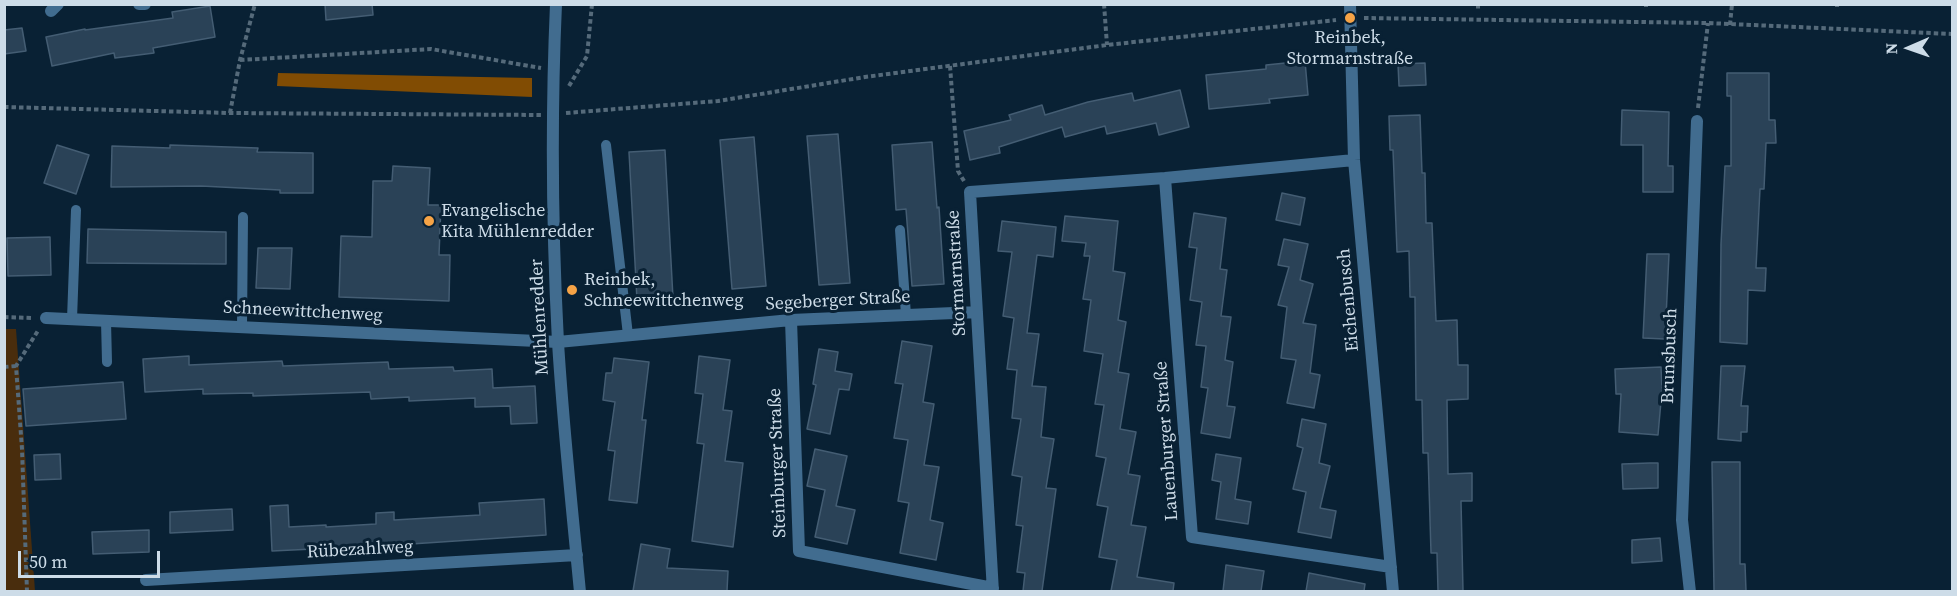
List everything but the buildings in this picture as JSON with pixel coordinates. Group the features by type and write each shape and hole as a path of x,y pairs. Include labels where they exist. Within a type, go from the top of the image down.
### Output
{"street":[{"path":"139,4 145,4"},
{"name":"Mühlenredder","path":"556,4 552,115 558,342 580,591"},
{"name":"Eichenbusch","path":"1350,4 1354,160 1393,591"},
{"name":"Brunsbusch","path":"1690,591 1683,520 1696,121"},
{"name":"Stormarnstraße","path":"993,590 970,192 1165,178 1354,160"},
{"name":"Lauenburger Straße","path":"1165,178 1192,537 1391,567"},
{"name":"Segeberger Straße","path":"558,342 790,320 977,312"},
{"name":"Schneewittchenweg","path":"46,318 558,342"},
{"name":"Steinburger Straße","path":"790,320 799,551 993,590"},
{"name":"Rübezahlweg","path":"146,580 576,555"}],"lane":[{"path":"606,145 628,335"},
{"path":"72,319 76,210"},
{"path":"242,327 243,217"},
{"path":"900,230 906,315"},
{"path":"106,321 107,362"}],"path":[{"path":"230,113 240,60 255,4"},
{"path":"552,115 587,56 592,4"},
{"path":"1104,4 1107,45"},
{"path":"1730,25 1732,4"},
{"path":"4,107 230,113 552,115 718,100 1107,45 1350,18 1708,23 1953,34"},
{"path":"1696,121 1708,23"},
{"path":"240,60 431,49 553,71"},
{"path":"950,66 958,171 970,192"},
{"path":"4,316 46,318 16,366 22,449 27,591"},
{"path":"4,367 16,366"}],"shaded area":[{"path":"278,73 532,78 532,97 277,86"},
{"path":"5,329 16,329 35,591 5,591"}],"place":[{"name":"Reinbek, Stormarnstraße","path":"1350,18"},
{"name":"Evangelische Kita Mühlenredder","path":"429,221"},
{"name":"Reinbek, Schneewittchenweg","path":"572,290"}]}
